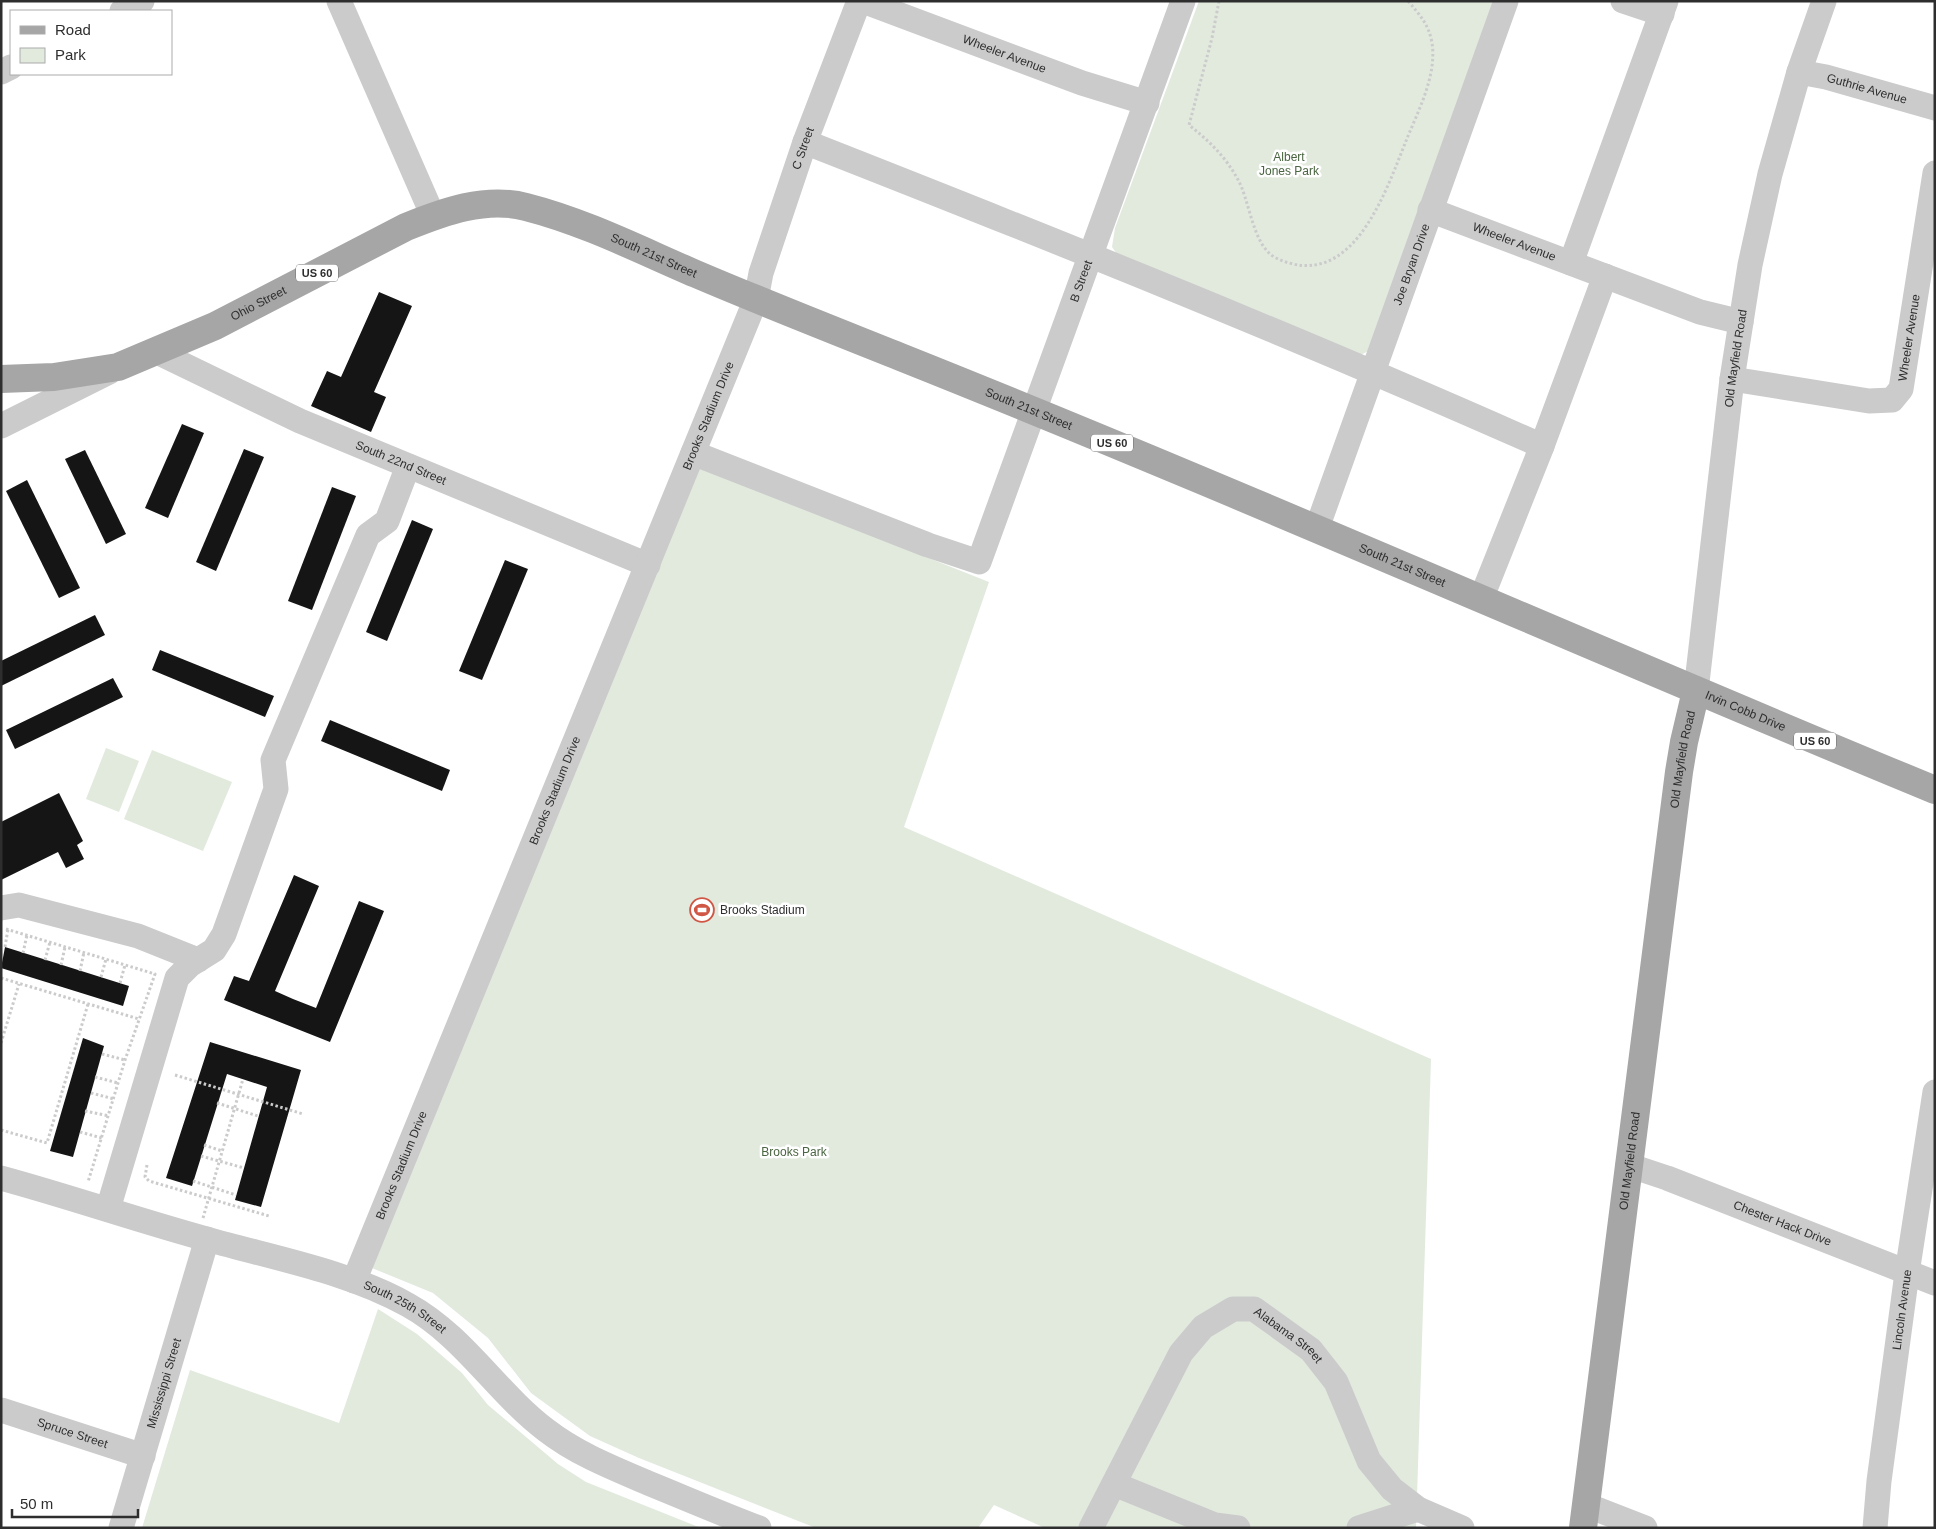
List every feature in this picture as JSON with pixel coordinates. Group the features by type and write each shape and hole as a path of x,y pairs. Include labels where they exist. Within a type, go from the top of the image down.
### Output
{"main road":[{"name":"Ohio Street","path":"118,367 216,326 406,227 433,216 483,203 523,205"},
{"name":"South 21st Street","path":"523,205 589,228 756,300 1033,410 1317,528 1696,691"},
{"name":"US 60","path":"1,379 54,377 118,367"},
{"name":"Irvin Cobb Drive","path":"1696,691 1935,790"},
{"name":"Old Mayfield Road","path":"1585,1516 1679,772 1696,691"}],"street":[{"path":"124,10 142,1"},
{"path":"338,1 433,216"},
{"name":"C Street","path":"756,300 761,273 804,142 859,1"},
{"name":"Wheeler Avenue","path":"863,1 1082,82 1147,103"},
{"name":"B Street","path":"694,453 928,545 980,562 1033,410 1183,1"},
{"name":"Joe Bryan Drive","path":"1317,528 1506,1"},
{"path":"1571,264 1664,8 1623,1"},
{"name":"Old Mayfield Road","path":"1696,691 1740,322 1770,174 1799,72 1824,1"},
{"name":"Guthrie Avenue","path":"1799,72 1826,77 1935,108"},
{"path":"804,142 1091,254 1374,371 1542,446"},
{"name":"Wheeler Avenue","path":"1732,379 1869,401 1892,400 1901,388 1935,173"},
{"name":"Wheeler Avenue","path":"1430,210 1700,312 1740,322"},
{"path":"1481,599 1542,446 1605,276"},
{"name":"Brooks Stadium Drive","path":"354,1281 619,630 648,565 756,300"},
{"name":"South 22nd Street","path":"157,352 257,402 648,565"},
{"name":"Ohio Street","path":"1,426 118,367"},
{"path":"108,1209 177,978 198,960 214,950 224,934 276,789 273,760 368,535 387,521 408,466"},
{"path":"5,918 19,905 138,936 198,960"},
{"name":"Lincoln Avenue","path":"1875,1528 1879,1481 1907,1273 1935,1092"},
{"name":"Chester Hack Drive","path":"1628,1166 1667,1178 1935,1283"},
{"name":"South 25th Street","path":"1,1178 108,1209 205,1229 354,1281 399,1300 434,1321 481,1364 500,1389 548,1432 575,1449 633,1477 759,1528"},
{"name":"Mississippi Street","path":"122,1528 205,1229"},
{"name":"Alabama Street","path":"1091,1528 1158,1394 1191,1339 1203,1327 1232,1309 1254,1309 1297,1339 1325,1365 1340,1390 1369,1461 1392,1489 1418,1509 1462,1528"},
{"name":"Spruce Street","path":"1,1410 143,1456"},
{"path":"1114,1484 1215,1525 1238,1528"},
{"path":"1360,1528 1418,1509"},
{"path":"1585,1516 1645,1528"}],"path":[{"path":"1218,1 1212,38 1189,125 1220,152 1238,179 1260,242 1274,257 1292,264 1315,265 1332,258 1352,246 1367,227 1388,186 1425,94 1431,67 1432,44 1427,23 1408,1"},
{"path":"1,926 5,918"},
{"path":"5,918 28,935 155,974 125,1060 88,1182"},
{"path":"5,918 5,947"},
{"path":"23,953 28,935"},
{"path":"46,960 50,942"},
{"path":"62,965 65,947"},
{"path":"80,971 84,952"},
{"path":"101,977 106,959"},
{"path":"120,983 125,965"},
{"path":"1,978 139,1019"},
{"path":"1,1043 19,984"},
{"path":"1,1130 48,1143 88,1004"},
{"path":"102,1054 125,1060"},
{"path":"175,1075 303,1114"},
{"path":"95,1077 118,1083"},
{"path":"205,1229 208,1198 243,1080"},
{"path":"91,1093 114,1099"},
{"path":"218,1103 258,1116"},
{"path":"85,1111 109,1116"},
{"path":"80,1132 102,1138"},
{"path":"204,1145 222,1151"},
{"path":"201,1156 244,1168"},
{"path":"147,1165 145,1177 149,1182 269,1216"},
{"path":"193,1181 236,1195"}],"green space":[{"name":"Albert Jones Park","path":"1199,1 1494,1 1372,349 1357,357 1117,254 1112,247 1115,228"},
{"name":"Brooks Park","path":"697,466 989,582 904,827 1431,1059 1416,1528 1045,1528 994,1505 978,1528 816,1528 639,1458 590,1436 531,1393 488,1338 433,1293 367,1266"},
{"path":"106,748 139,761 119,812 86,799"},
{"path":"152,750 232,782 203,851 124,819"},
{"path":"378,1309 417,1334 462,1373 488,1405 558,1464 586,1482 701,1528 142,1528 190,1370 339,1423"}],"building":[{"path":"379,292 412,306 374,392 386,397 371,432 311,406 327,371 341,377"},
{"path":"182,424 204,433 168,518 145,508"},
{"path":"244,449 264,457 216,571 196,562"},
{"path":"85,450 126,534 106,544 65,459"},
{"path":"27,480 80,588 59,598 6,491"},
{"path":"332,487 356,496 312,610 288,601"},
{"path":"412,520 433,529 387,641 366,632"},
{"path":"505,560 528,569 482,680 459,671"},
{"path":"95,615 105,635 1,686 1,661"},
{"path":"160,650 274,696 265,717 152,670"},
{"path":"113,678 123,697 15,749 6,730"},
{"path":"330,720 450,770 442,791 321,741"},
{"path":"59,793 83,841 77,845 84,859 66,868 58,852 1,880 1,822"},
{"path":"294,875 319,886 275,991 293,999 316,1008 359,901 384,911 330,1042 224,1000 234,976 249,981"},
{"path":"5,947 129,986 123,1006 1,968"},
{"path":"83,1038 104,1046 73,1157 50,1151"},
{"path":"210,1042 301,1070 261,1207 235,1200 267,1087 227,1074 192,1186 166,1178"}],"place":[{"name":"Brooks Stadium","path":"702,910"}]}
